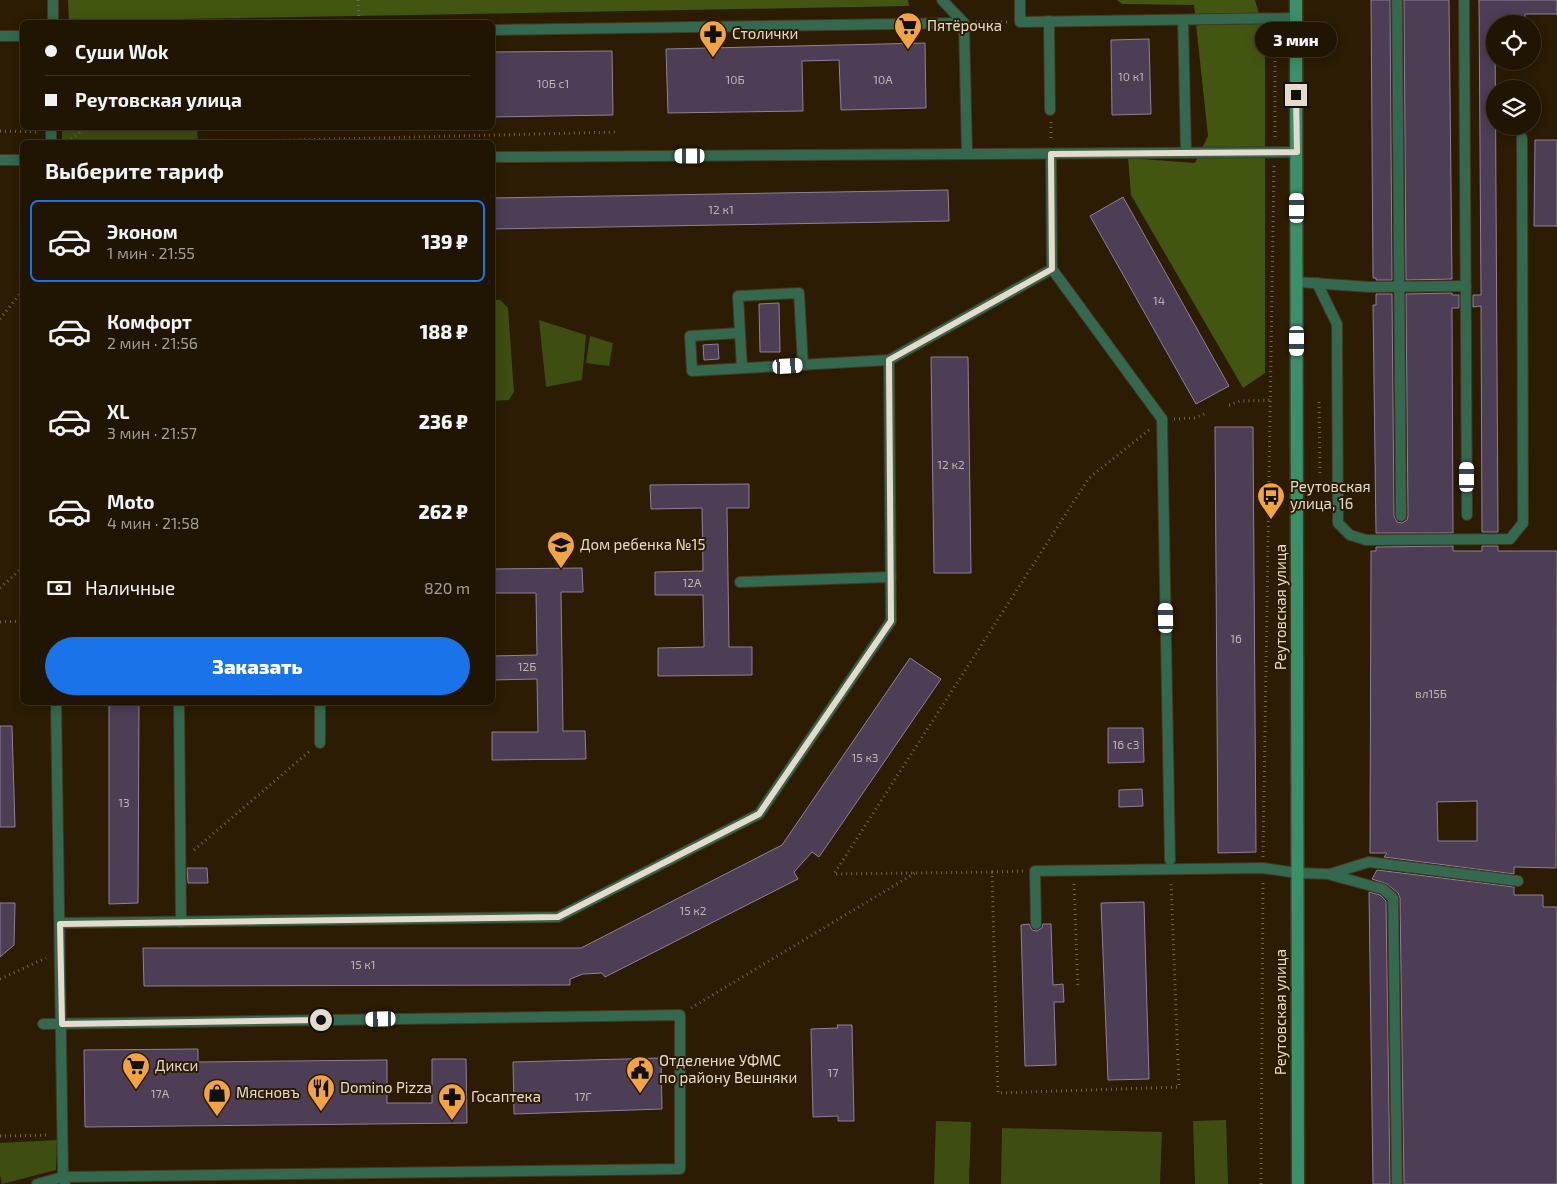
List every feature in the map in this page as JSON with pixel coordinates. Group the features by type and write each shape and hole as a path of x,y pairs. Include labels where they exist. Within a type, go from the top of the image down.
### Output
{"street":[{"name":"Реутовская улица","path":"1296,0 1298,1184"}],"lane":[{"path":"53,0 53,20"},
{"path":"942,0 964,23 967,154"},
{"path":"1020,0 1020,22 1296,18"},
{"path":"1397,0 1401,516"},
{"path":"1464,0 1467,516"},
{"path":"1183,20 1186,153"},
{"path":"1049,21 1050,110"},
{"path":"495,30 964,23"},
{"path":"0,36 20,36"},
{"path":"1317,283 1337,324 1338,523 1350,535 1366,540 1510,539 1523,523 1522,138"},
{"path":"495,157 1297,152"},
{"path":"1051,154 1052,269 1162,419 1170,865"},
{"path":"0,160 20,160"},
{"path":"740,333 690,336 692,371 889,360 1052,269"},
{"path":"1297,282 1370,287 1466,286"},
{"path":"742,368 738,296 799,293 803,365"},
{"path":"60,924 558,917 759,814 891,621 889,360"},
{"path":"740,582 891,577"},
{"path":"56,705 64,1180"},
{"path":"179,705 181,922"},
{"path":"320,705 320,742"},
{"path":"1330,874 1369,862 1518,881"},
{"path":"1036,924 1035,871 1074,871 1170,865 1263,868 1297,873 1330,874 1383,889 1394,898 1397,1184"},
{"path":"37,1184 64,1180 680,1170 680,1015 42,1024"}],"path":[{"path":"358,0 359,20"},
{"path":"1261,1184 1263,868 1275,152 1274,18"},
{"path":"964,23 1020,22"},
{"path":"1050,110 1051,154"},
{"path":"69,140 83,130"},
{"path":"0,132 51,134"},
{"path":"298,140 616,132"},
{"path":"0,319 20,294"},
{"path":"1229,405 1241,401 1271,400"},
{"path":"1319,402 1320,474"},
{"path":"1035,871 834,874 1089,478 1162,419 1194,418 1207,413"},
{"path":"0,588 20,570"},
{"path":"0,622 20,621"},
{"path":"180,862 320,742"},
{"path":"992,872 998,1093 1179,1087 1170,865"},
{"path":"1074,871 1078,989"},
{"path":"680,1015 916,873"},
{"path":"0,979 60,952"},
{"path":"0,1136 63,1135"}],"green space":[{"path":"68,0 908,0 909,6 125,20 69,20"},
{"path":"1117,0 1255,0 1265,34 1265,373 1243,388 1131,195 1128,158 1195,163 1208,136 1194,5 1122,4"},
{"path":"62,130 197,130 198,140 62,140"},
{"path":"495,300 500,300 508,308 514,392 509,400 495,401"},
{"path":"539,320 586,335 582,380 546,387"},
{"path":"590,336 613,343 609,366 586,363"},
{"path":"1226,1120 1228,1184 1195,1184 1193,1121"},
{"path":"936,1121 971,1122 969,1184 934,1184"},
{"path":"1002,1128 1162,1132 1160,1184 1001,1184"},
{"path":"57,1140 56,1170 2,1184 0,1175 0,1143"}],"building":[{"path":"1371,0 1390,0 1392,280 1376,280 1376,278 1373,278"},
{"path":"1404,0 1449,0 1452,279 1406,280"},
{"path":"1479,0 1557,0 1557,14 1486,15 1486,70 1495,70 1495,80 1486,80 1486,135 1496,135 1498,532 1482,532 1481,306 1473,307 1473,295 1481,295"},
{"path":"1149,39 1151,114 1112,115 1111,40"},
{"path":"925,43 926,108 841,110 839,60 802,61 803,111 668,113 666,49"},
{"path":"612,51 613,115 495,117 495,52"},
{"path":"1535,140 1557,140 1557,226 1534,226"},
{"path":"948,190 949,221 495,229 495,198"},
{"path":"1123,197 1229,386 1196,404 1090,216"},
{"path":"1452,293 1452,295 1459,295 1459,308 1452,308 1453,533 1376,533 1373,305 1376,305 1376,294 1392,294 1394,516 1397,522 1402,523 1407,520 1408,516 1406,294"},
{"path":"779,303 780,352 760,352 759,304"},
{"path":"718,344 719,359 704,360 703,345"},
{"path":"931,357 968,357 971,573 934,573"},
{"path":"1215,427 1253,427 1256,852 1218,853"},
{"path":"749,484 749,508 727,508 729,647 752,647 752,675 658,676 658,648 704,647 703,595 655,595 655,572 703,571 702,508 651,509 650,485"},
{"path":"1453,546 1453,551 1482,551 1482,546 1498,546 1498,551 1557,551 1556,868 1514,867 1514,874 1384,857 1387,853 1370,853 1371,551 1376,551 1376,547","holes":["1477,801 1477,841 1438,841 1437,802"]},
{"path":"582,568 583,592 561,592 563,731 585,731 586,759 492,760 492,732 538,732 537,679 495,680 495,656 537,655 536,593 495,593 495,569"},
{"path":"910,658 941,679 819,857 812,852 794,872 798,879 605,977 602,973 583,974 570,979 570,985 144,986 143,948 581,948 782,845"},
{"path":"109,705 139,705 138,903 109,904"},
{"path":"0,726 12,726 15,827 0,827"},
{"path":"1108,728 1143,728 1144,762 1108,763"},
{"path":"1142,789 1143,806 1119,807 1119,790"},
{"path":"187,868 207,868 208,883 188,883"},
{"path":"1377,870 1514,887 1514,895 1543,895 1543,907 1557,907 1557,1184 1404,1184 1400,898 1398,893 1387,884 1372,879"},
{"path":"1369,892 1380,895 1386,901 1390,1184 1373,1184"},
{"path":"1144,902 1149,1079 1108,1080 1101,903"},
{"path":"0,903 15,903 14,945 0,957"},
{"path":"1029,924 1032,930 1037,931 1042,928 1043,924 1051,924 1053,985 1063,984 1064,1002 1054,1002 1056,1065 1025,1066 1021,925"},
{"path":"837,1025 852,1025 854,1121 838,1121 838,1116 813,1117 811,1029 838,1028"},
{"path":"198,1049 198,1062 387,1060 387,1103 432,1103 432,1059 466,1059 467,1123 85,1127 84,1050"},
{"path":"661,1058 662,1109 514,1114 513,1062"}],"place":[{"name":"Пятёрочка","path":"908,50"},
{"name":"Столички","path":"713,58"},
{"name":"Реутовская улица, 16","path":"1271,520"},
{"name":"Дом ребенка №15","path":"561,569"},
{"name":"Дикси","path":"136,1090"},
{"name":"Отделение УФМС по району Вешняки","path":"640,1094"},
{"name":"Domino Pizza","path":"321,1112"},
{"name":"Мясновъ","path":"217,1117"},
{"name":"Госаптека","path":"452,1121"}],"route":[{"path":"321,1020 62,1024 60,924 558,917 759,814 891,621 889,360 1052,269 1051,154 1297,152 1296,95"}]}
